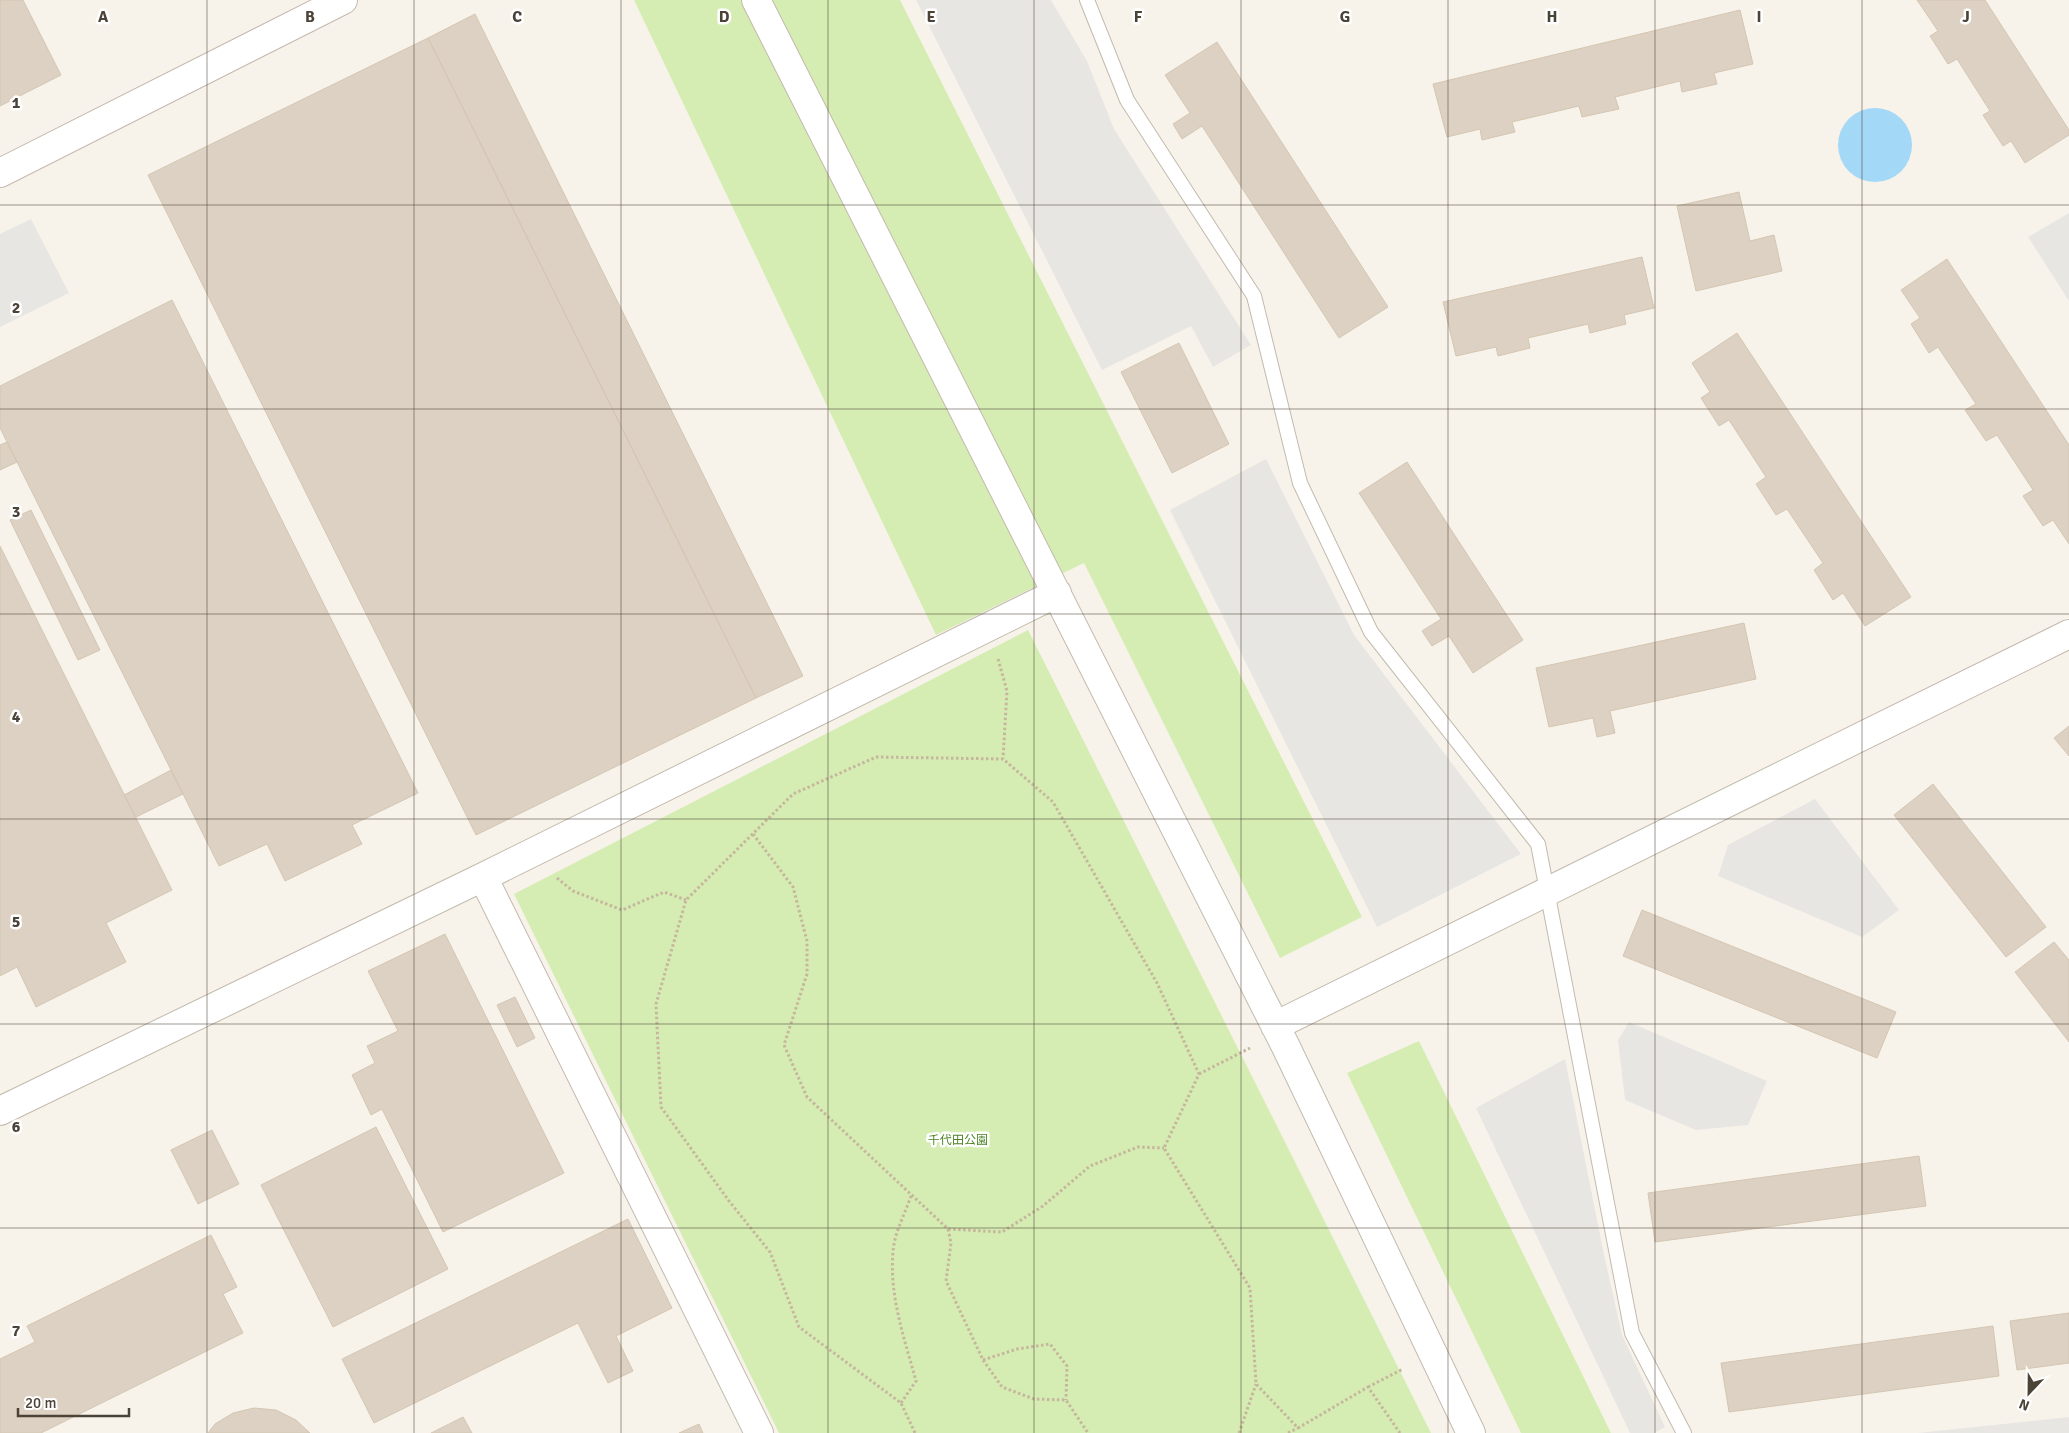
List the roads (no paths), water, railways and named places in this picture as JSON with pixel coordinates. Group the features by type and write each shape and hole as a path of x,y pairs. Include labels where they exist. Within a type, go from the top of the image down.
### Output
{"street":[{"path":"0,173 343,0"},
{"path":"756,0 1277,1030 1471,1433"},
{"path":"0,1111 483,877 1057,593"},
{"path":"1277,1030 1547,892 2069,634"},
{"path":"483,877 759,1433"}],"lane":[{"path":"1087,0 1127,100 1254,296 1300,483 1371,632 1538,844 1632,1333 1684,1433"}],"water":[{"path":"1875,108 1889,111 1901,119 1909,131 1912,145 1909,159 1901,171 1889,179 1875,182 1861,179 1849,171 1841,159 1838,145 1841,131 1849,119 1861,111"}],"park label":[{"name":"千代田公園","path":"958,1140"}]}
